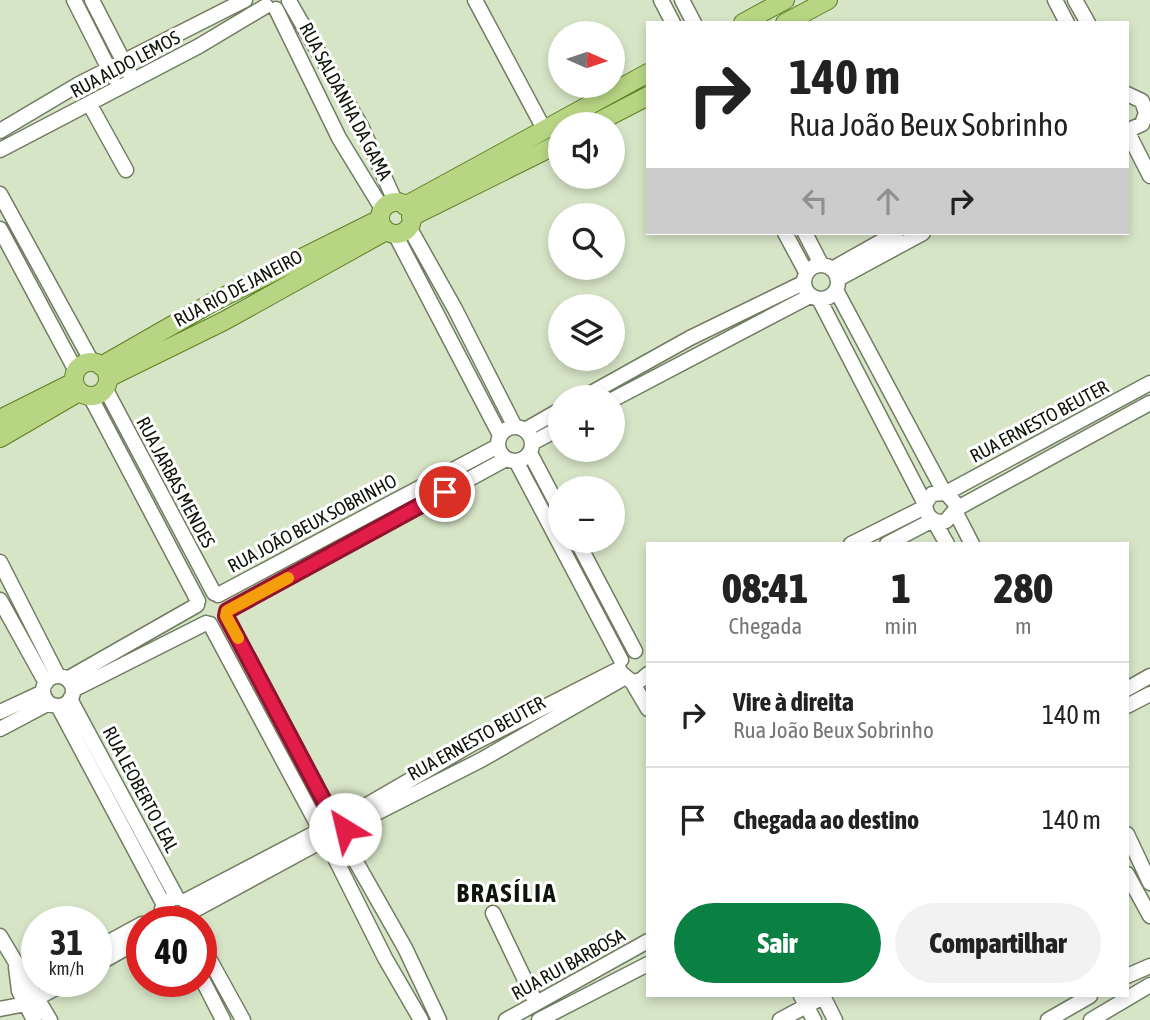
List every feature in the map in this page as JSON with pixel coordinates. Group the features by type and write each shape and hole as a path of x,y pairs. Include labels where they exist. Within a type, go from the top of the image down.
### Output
{"main road":[{"path":"747,21 785,0"},
{"path":"789,21 828,0"},
{"name":"RUA RIO DE JANEIRO","path":"581,112 646,74"},
{"path":"617,112 646,97"},
{"name":"RUA RIO DE JANEIRO","path":"0,419 224,321 548,128"},
{"name":"RUA RIO DE JANEIRO","path":"0,438 213,302 548,148"},
{"path":"213,302 224,321"}],"street":[{"path":"74,0 118,88"},
{"path":"92,0 132,80"},
{"name":"RUA ALDO LEMOS","path":"0,131 124,60 245,0"},
{"path":"475,0 544,129"},
{"path":"661,0 672,21"},
{"path":"682,0 693,21"},
{"path":"1055,0 1067,21"},
{"path":"1075,0 1087,21"},
{"name":"RUA ALDO LEMOS","path":"0,150 200,46 268,5 290,1"},
{"name":"RUA SALDANHA DA GAMA","path":"290,1 360,126 439,318 505,450 624,672 646,706"},
{"name":"RUA SALDANHA DA GAMA","path":"268,5 340,138 455,309 548,485"},
{"path":"188,27 200,46"},
{"path":"1138,94 1150,138"},
{"path":"42,105 54,124"},
{"path":"90,105 126,170"},
{"path":"1129,129 1146,116"},
{"path":"340,138 360,126"},
{"path":"1129,135 1150,176"},
{"name":"RUA JARBAS MENDES","path":"0,194 197,603"},
{"name":"RUA JARBAS MENDES","path":"0,229 216,594"},
{"path":"786,235 809,287 946,542"},
{"path":"806,235 832,275 945,493 955,503 955,510 971,542"},
{"path":"606,385 690,338 809,287 829,297 832,275 893,235"},
{"path":"625,393 809,287 919,235"},
{"path":"439,318 455,309"},
{"path":"867,391 885,381"},
{"name":"RUA ERNESTO BEUTER","path":"945,493 1150,383"},
{"name":"RUA ERNESTO BEUTER","path":"955,510 1150,403"},
{"path":"505,450 548,420"},
{"path":"889,434 908,424"},
{"path":"505,450 525,438 548,431"},
{"name":"RUA JOÃO BEUX SOBRINHO","path":"216,594 505,450"},
{"name":"RUA JOÃO BEUX SOBRINHO","path":"226,613 505,450"},
{"path":"890,542 929,513 932,494 945,493"},
{"path":"856,542 929,513 946,521 955,510"},
{"path":"584,553 643,654"},
{"name":"RUA LEOBERTO LEAL","path":"0,562 58,691"},
{"path":"0,729 197,603 205,595 216,594 225,601 226,613 405,948 439,1020"},
{"name":"RUA LEOBERTO LEAL","path":"0,600 58,691 175,906"},
{"path":"197,603 199,618 208,624 385,958 421,1020"},
{"path":"0,712 58,691 208,624 219,622 226,613"},
{"path":"643,654 627,653 624,672 641,680 646,676"},
{"name":"RUA ERNESTO BEUTER","path":"341,826 472,744 624,672"},
{"path":"1129,688 1150,676"},
{"path":"1129,705 1150,694"},
{"path":"192,906 320,836 324,818 341,826"},
{"path":"320,836 337,845 341,826"},
{"path":"1129,838 1150,883"},
{"path":"1129,878 1150,916"},
{"path":"493,913 536,1003"},
{"path":"0,936 21,975"},
{"name":"RUA RUI BARBOSA","path":"506,1020 646,942"},
{"path":"385,958 405,948"},
{"name":"RUA RUI BARBOSA","path":"539,1020 646,965"},
{"path":"1129,975 1150,966"},
{"path":"217,973 243,1020"},
{"path":"1129,996 1150,985"},
{"path":"1,1008 21,997"},
{"path":"31,997 34,1020"},
{"path":"34,997 50,1020"},
{"path":"211,997 223,1020"},
{"path":"824,997 835,1020"},
{"path":"1048,1020 1088,997"},
{"path":"1091,1020 1124,998"},
{"path":"780,1020 804,1001 814,1020"}],"slow traffic":[{"path":"238,638 226,616 227,611 288,578"}],"district":[{"name":"BRASÍLIA","path":"507,893"}],"route":[{"path":"345,829 341,820 332,816 226,616 227,611 445,492"}]}
